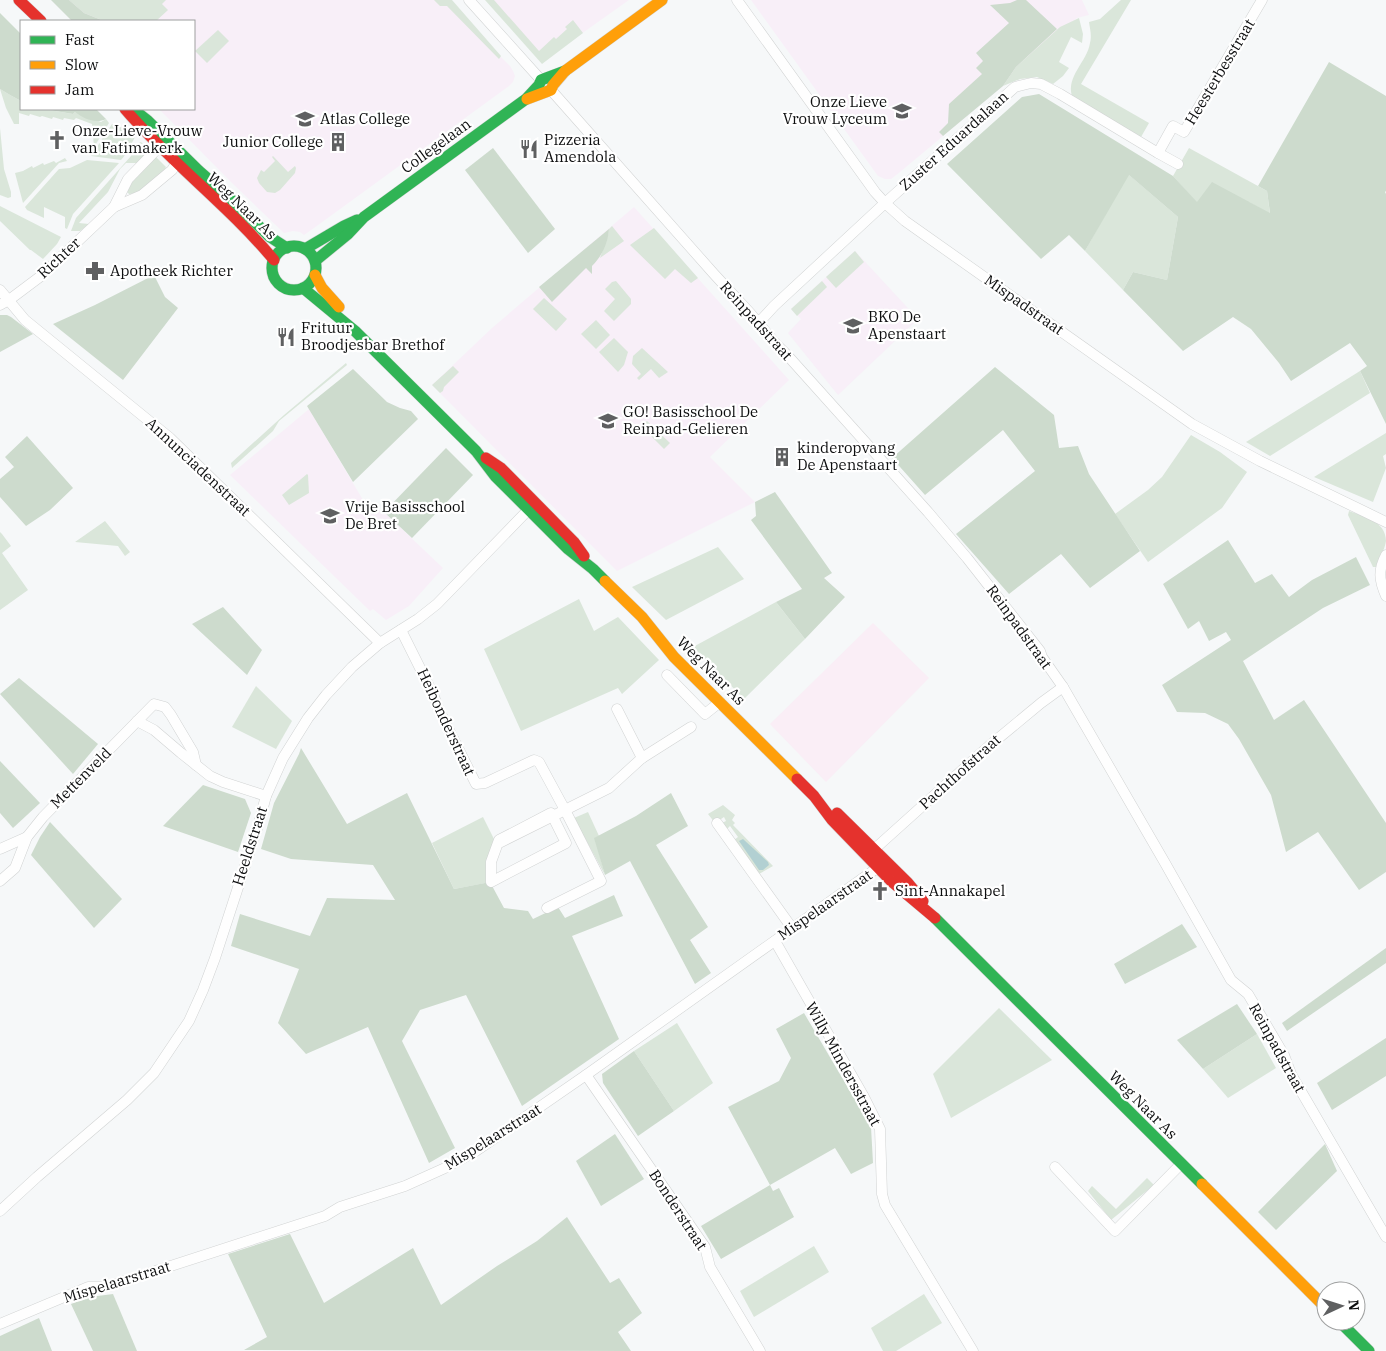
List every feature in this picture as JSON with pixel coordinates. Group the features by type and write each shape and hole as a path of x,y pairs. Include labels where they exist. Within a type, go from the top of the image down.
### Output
{"main road":[{"path":"19,0 40,20"},
{"name":"Collegelaan","path":"315,261 348,234 364,217 526,99 548,87 565,71 662,0"},
{"name":"Weg Naar As","path":"126,110 140,127 163,143 270,237 287,248"},
{"name":"Weg Naar As","path":"134,110 147,120 163,143"},
{"name":"Weg Naar As","path":"179,158 202,188 225,206 274,260"},
{"name":"Collegelaan","path":"305,249 344,226 364,217"},
{"name":"Weg Naar As","path":"305,249 296,246 279,252 274,260 273,269 275,278 280,285 288,289 296,290 303,288 319,300 355,331 476,451 501,468 532,506 574,542 590,565 642,618 674,656 814,796 832,820 899,889 939,922 1316,1298"},
{"path":"303,288 311,283 316,268 311,254 305,249"},
{"name":"Weg Naar As","path":"315,275 322,288 355,331"},
{"name":"Weg Naar As","path":"814,796 839,814 908,883 939,922"},
{"path":"1349,1331 1369,1351"}],"street":[{"name":"Reinpadstraat","path":"469,0 758,322 775,344 928,512 967,558 1040,651 1042,657 1063,687 1231,980 1248,994 1284,1055 1291,1074 1386,1237"},
{"name":"Mispadstraat","path":"737,0 868,181 885,203 905,221 1192,424 1260,461 1386,522"},
{"name":"Heesterbesstraat","path":"1158,153 1173,126 1184,132 1262,0"},
{"name":"Zuster Eduardalaan","path":"758,322 885,203 1015,87 1031,83 1041,84 1178,164"},
{"name":"Richter","path":"114,207 128,179 163,143"},
{"name":"Richter","path":"4,302 44,273 114,207 142,195 172,170 179,158"},
{"name":"Annunciadenstraat","path":"0,290 4,302 170,438 380,643"},
{"name":"Heeldstraat","path":"0,1211 127,1100 154,1073 189,1021 215,958 266,796 283,758 308,718 326,695 352,668 380,643 421,617 437,604 532,506"},
{"path":"1386,555 1382,562 1380,579 1386,596"},
{"name":"Heibonderstraat","path":"401,630 476,784 485,783 534,760 539,762 565,810"},
{"path":"667,674 704,714 720,702"},
{"name":"Pachthofstraat","path":"874,850 989,746 1063,687"},
{"name":"Mettenveld","path":"0,881 15,868 27,837 43,817 154,704 165,707 193,752 196,765"},
{"path":"618,709 642,758"},
{"path":"137,721 154,730 210,776 266,796"},
{"path":"501,842 609,788 642,758 691,727"},
{"path":"547,908 600,881 565,810"},
{"path":"551,813 564,840 566,843 490,882 491,862 499,840 551,813"},
{"path":"717,823 792,928"},
{"path":"496,875 577,833"},
{"name":"Mettenveld","path":"0,849 27,837"},
{"path":"874,850 878,867"},
{"name":"Mispelaarstraat","path":"0,1324 88,1287 106,1287 325,1216 340,1207 405,1186 445,1168 476,1151 586,1075 878,867"},
{"name":"Willy Mindersstraat","path":"775,941 864,1097 880,1129 882,1194 888,1212 973,1351"},
{"name":"Bonderstraat","path":"586,1075 705,1247 710,1267 760,1351"},
{"path":"1055,1167 1115,1231 1182,1164"}],"shaded area":[{"name":"Atlas College","path":"51,0 451,0 491,47 510,66 515,76 509,86 304,235 293,231 284,233 160,110 195,110 195,20 71,20"},
{"path":"69,0 166,0 162,4 168,10 157,20 102,20 84,13"},
{"path":"434,0 452,0 501,56 499,59 447,6 440,6"},
{"path":"485,0 494,0 539,51 554,37 556,39 567,29 565,27 573,20 583,33 542,64"},
{"path":"487,0 629,0 543,61"},
{"name":"Onze Lieve Vrouw Lyceum","path":"751,0 1082,0 1089,15 1077,18 1031,54 1003,86 900,172 891,179 885,179 878,176"},
{"path":"1121,0 1131,0 1081,84 1149,123 1141,137 1072,96 1071,89 1074,75 1090,43 1089,22 1100,19"},
{"path":"1079,18 1083,34 1082,43 1071,37 1059,62 1069,68 1063,76 1053,84 1037,77 1020,79 1003,86 1016,67 1060,27"},
{"path":"218,30 229,41 207,63 195,51"},
{"path":"0,89 20,100 20,110 49,110 73,114 75,112 101,122 106,119 109,123 94,147 92,124 76,118 74,120 64,118 63,120 19,113 19,124 14,124"},
{"path":"112,124 128,130 135,137 126,154 121,160 91,156"},
{"path":"0,128 4,169 11,192 11,197 8,198 0,195"},
{"path":"141,142 147,148 146,153 137,163 126,163 120,169 108,192 79,223 89,224 80,231 71,231 76,218 131,156 137,144"},
{"path":"1189,148 1267,191 1270,214 1249,202 1197,203 1173,176"},
{"path":"155,156 166,167 163,172 145,188 129,194 127,192 129,185"},
{"path":"273,156 288,172 295,166 296,168 295,173 275,193 267,192 257,178 261,170 264,172 275,161"},
{"path":"65,158 67,161 59,163 23,203 15,173 43,163 44,165 54,161 56,163"},
{"path":"87,160 119,163 73,214 67,229 65,228 65,217 44,207 44,218 27,210 25,207 59,169 70,168"},
{"path":"1128,174 1178,217 1167,280 1133,272 1123,290 1085,251"},
{"path":"0,206 61,237 57,244 43,259 30,250 0,221"},
{"name":"GO! Basisschool De Reinpad-Gelieren","path":"634,207 789,380 710,457 755,502 617,571 432,385 492,328"},
{"path":"612,226 624,241 600,258 609,229"},
{"path":"654,228 698,278 691,283 675,269 665,279 630,245"},
{"name":"BKO De Apenstaart","path":"855,251 918,319 838,395 788,333 801,319 791,309"},
{"path":"855,251 864,262 836,288 826,277"},
{"path":"616,281 631,299 631,304 614,321 604,311 615,299 605,289 612,282"},
{"path":"822,281 827,287 797,316 791,309"},
{"path":"544,298 567,319 556,331 533,309"},
{"path":"596,320 610,335 596,349 581,334"},
{"path":"614,338 628,352 624,365 618,372 599,352"},
{"path":"642,348 668,372 659,378 651,369 639,380 637,378 641,374 632,364 633,356"},
{"path":"346,363 347,365 279,421 273,431 232,468 231,463 284,415"},
{"path":"453,366 459,372 440,393 432,385"},
{"path":"1360,371 1370,393 1270,456 1246,442"},
{"name":"Vrije Basisschool De Bret","path":"309,409 366,505 384,512 443,568 409,606 386,620 373,609 370,611 230,475"},
{"path":"647,421 670,443 664,449 641,426"},
{"path":"1386,433 1386,454 1383,456 1386,468 1373,502 1314,477"},
{"path":"1191,435 1220,452 1247,472 1222,508 1148,562 1115,514 1148,490 1162,477"},
{"path":"307,474 309,493 289,505 282,495"},
{"path":"1349,511 1373,520 1385,534 1386,541 1376,567 1373,567 1348,515"},
{"path":"105,521 130,552 125,556 118,546 75,542"},
{"path":"0,532 11,546 2,553 28,590 0,610"},
{"path":"718,547 744,579 666,620 632,587"},
{"path":"579,599 594,631 618,617 659,660 622,694 618,688 521,731 484,649"},
{"path":"776,602 805,639 744,699 693,647"},
{"path":"873,623 929,678 826,782 770,724"},
{"path":"256,686 292,721 276,749 232,727"},
{"path":"723,805 735,815 732,820 735,823 733,825 773,866 759,874 734,840 738,837 730,826 727,829 722,823 726,821 724,817 715,823 708,814"},
{"path":"588,812 599,836 595,838 605,875 574,818"},
{"path":"483,817 497,845 491,882 454,889 432,843"},
{"path":"999,1008 1052,1060 951,1118 933,1074"},
{"path":"677,1023 713,1083 674,1111 634,1051"},
{"path":"1257,1034 1276,1068 1228,1098 1203,1069"},
{"path":"1147,1178 1154,1185 1111,1220 1088,1191 1092,1186 1116,1209"},
{"path":"814,1246 829,1272 754,1317 740,1291"},
{"path":"924,1294 942,1323 896,1351 883,1351 871,1328"}],"green space":[{"path":"51,0 69,0 84,13 102,20 71,20"},
{"path":"1017,0 1026,0 1057,29 1016,67 1003,86 943,136 939,132 948,123 949,104 982,74 976,68 983,61 976,53 1009,23 990,5 1010,3"},
{"path":"0,13 20,33 20,100 0,89"},
{"path":"1329,62 1386,96 1386,424 1360,371 1367,366 1350,343 1291,381 1251,329 1233,317 1183,351 1123,290 1133,272 1167,280 1178,217 1129,175 1085,251 1069,235 1041,259 947,164 1022,97 1039,94 1173,176 1197,202 1212,182 1270,213 1267,191 1258,186"},
{"path":"49,110 97,110 106,119 94,121 86,119 75,112 73,114"},
{"path":"493,148 555,229 528,253 465,170"},
{"path":"609,229 604,249 592,266 592,274 586,268 552,302 539,287"},
{"path":"154,275 165,297 178,308 123,380 53,324 95,305"},
{"path":"0,315 11,317 33,334 0,352"},
{"path":"995,367 1054,415 1059,448 1078,446 1089,474 1140,551 1090,588 1061,554 1009,594 956,534 1035,471 1003,430 925,495 892,458"},
{"path":"353,369 387,402 411,411 418,419 353,482 307,406"},
{"path":"27,436 73,488 50,510 26,526 0,497 0,479 14,467 5,457"},
{"path":"446,448 473,475 412,538 384,512"},
{"path":"775,492 832,573 824,578 845,597 805,639 776,602 802,589 751,520 756,516 755,502"},
{"path":"1228,540 1255,583 1272,574 1289,597 1312,580 1356,557 1370,585 1323,608 1243,661 1274,720 1304,700 1386,823 1386,872 1359,890 1318,832 1286,852 1271,795 1239,739 1228,724 1205,713 1177,712 1162,685 1231,640 1226,632 1209,641 1199,621 1188,629 1163,584"},
{"path":"223,607 262,650 247,675 192,624"},
{"path":"19,678 98,744 73,774 0,694"},
{"path":"301,748 347,824 407,793 454,889 490,882 504,908 528,911 533,919 558,907 565,918 614,895 623,916 572,936 619,1039 522,1106 466,995 420,1010 402,1041 455,1148 429,1163 368,1027 306,1054 278,1023 299,969 231,946 240,914 310,936 327,898 395,900 373,865 291,859 261,849 274,803"},
{"path":"0,761 40,803 13,828 0,813"},
{"path":"203,785 245,799 251,813 238,852 163,826"},
{"path":"671,793 688,826 656,845 708,927 690,940 711,973 695,984 630,861 605,875 594,838 636,816"},
{"path":"50,822 122,899 94,928 31,855"},
{"path":"1182,924 1197,947 1125,984 1114,964"},
{"path":"1386,948 1386,963 1287,1031 1282,1023"},
{"path":"1237,1004 1257,1034 1203,1069 1177,1040"},
{"path":"804,1013 871,1127 873,1163 851,1174 835,1148 770,1185 728,1107 779,1081 791,1058 776,1029"},
{"path":"1386,1038 1386,1076 1332,1110 1317,1083"},
{"path":"634,1051 674,1111 638,1136 603,1083 602,1074"},
{"path":"615,1134 644,1179 601,1206 576,1161"},
{"path":"1325,1144 1337,1171 1276,1230 1258,1212"},
{"path":"770,1185 773,1191 779,1188 794,1217 721,1259 701,1226"},
{"path":"567,1217 610,1283 619,1278 642,1313 618,1332 631,1351 244,1350 267,1337 228,1254 290,1234 324,1303 413,1248 441,1305 537,1241"},
{"path":"113,1294 137,1351 93,1351 71,1304 90,1297"},
{"path":"39,1318 52,1351 0,1351 0,1336"}],"water":[{"path":"743,839 768,862 769,865 763,870 759,870 739,841"}],"traffic: fast":[{"path":"315,261 348,234 364,217 526,99 539,85 541,80 565,71"},
{"path":"134,110 270,237 287,248"},
{"path":"305,249 357,220"},
{"path":"294,246 306,250 312,256 316,268 312,280 306,286 294,290 282,286 276,280 272,268 276,256 282,250 294,246"},
{"path":"303,288 355,331 476,451 495,476 568,549 605,581"},
{"path":"935,918 1202,1184"},
{"path":"1349,1331 1369,1351"}],"traffic: slow":[{"path":"527,99 551,90 565,71 662,0"},
{"path":"315,275 322,288 339,307"},
{"path":"605,581 642,617 674,657 797,779"},
{"path":"1202,1184 1316,1298"}],"traffic: jam":[{"path":"19,0 40,20"},
{"path":"126,110 161,148 238,221 274,260"},
{"path":"486,458 501,468 574,542 584,556"},
{"path":"797,779 814,796 832,820 891,881 935,918"},
{"path":"837,813 908,883 923,901"}],"place":[{"name":"Onze Lieve Vrouw Lyceum","path":"902,111"},
{"name":"Atlas College","path":"305,119"},
{"name":"Onze-Lieve-Vrouw van Fatimakerk","path":"57,140"},
{"name":"Junior College","path":"338,142"},
{"name":"Pizzeria Amendola","path":"529,149"},
{"name":"Apotheek Richter","path":"95,271"},
{"name":"BKO De Apenstaart","path":"853,326"},
{"name":"Frituur Broodjesbar Brethof","path":"286,337"},
{"name":"GO! Basisschool De Reinpad-Gelieren","path":"608,421"},
{"name":"kinderopvang De Apenstaart","path":"782,457"},
{"name":"Vrije Basisschool De Bret","path":"330,516"},
{"name":"Sint-Annakapel","path":"880,891"}]}
